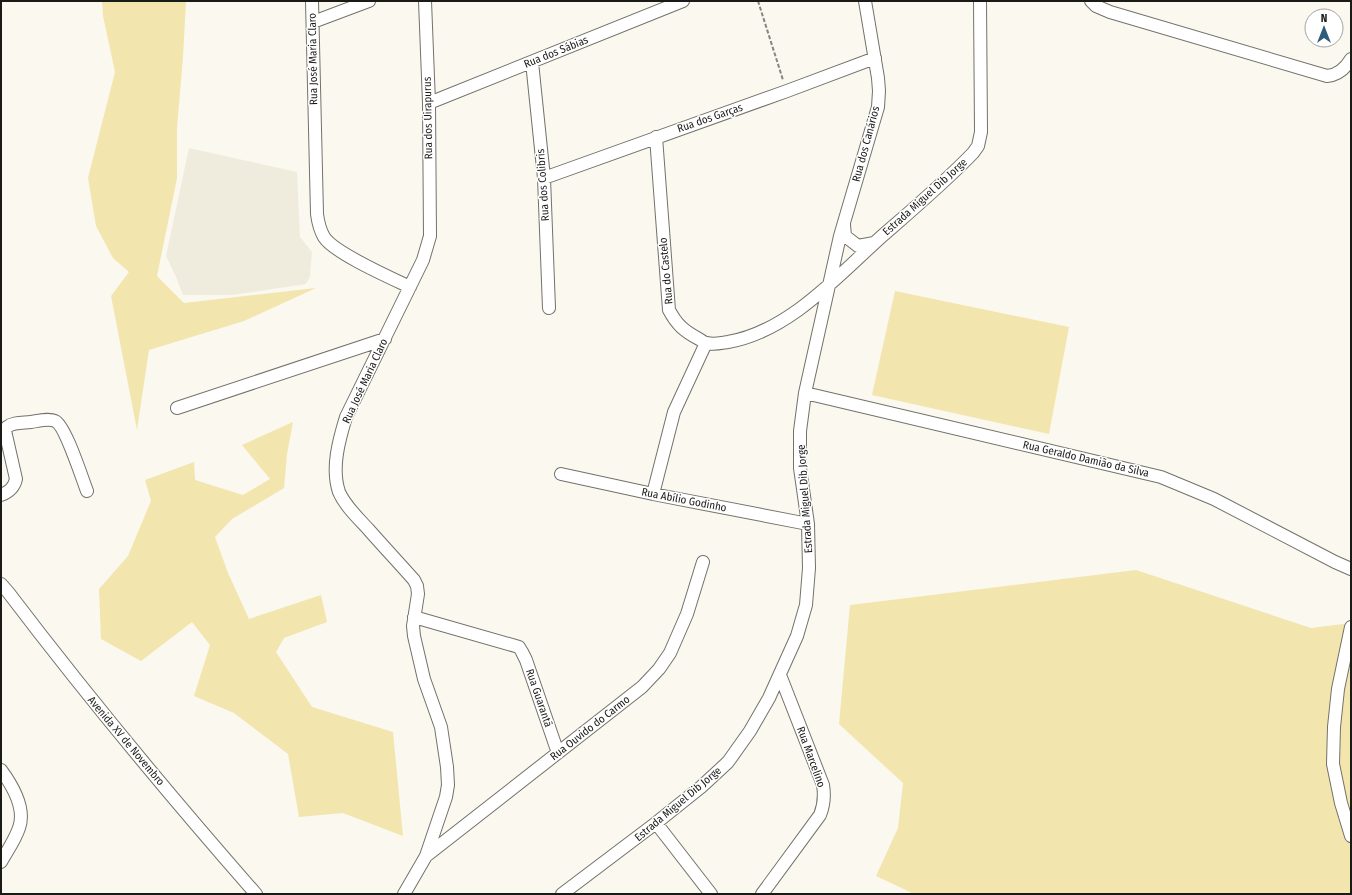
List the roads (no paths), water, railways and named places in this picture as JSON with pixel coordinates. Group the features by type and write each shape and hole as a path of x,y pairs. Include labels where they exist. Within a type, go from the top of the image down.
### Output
{"street":[{"name":"Rua José Maria Claro","path":"312,1 317,214 319,225 325,238 334,247 410,288 346,417 336,461 336,478 340,493 352,512 414,580 417,586 418,594 413,626 414,636 424,679 441,727 447,767 448,785 446,797 426,856 404,894"},
{"path":"312,22 369,1"},
{"name":"Rua dos Uirapurus","path":"410,288 423,260 430,236 425,1"},
{"name":"Rua dos Sábias","path":"428,103 683,1"},
{"name":"Rua dos Canários","path":"828,284 878,107 879,91 866,1"},
{"name":"Estrada Miguel Dib Jorge","path":"562,894 576,890 701,787 728,762 750,731 780,675 797,636 806,606 809,568 808,524 800,468 800,431 805,393 828,284 963,164 978,146 981,132 980,1"},
{"path":"1091,1 1096,6 1110,12 1327,76 1340,72 1347,67 1351,59"},
{"name":"Rua dos Garças","path":"544,178 875,58"},
{"name":"Rua dos Colibris","path":"532,62 544,178 549,308"},
{"name":"Rua do Castelo","path":"656,137 669,310 675,322 686,332 706,343"},
{"path":"844,224 845,236 858,246 874,243"},
{"path":"653,494 674,412 706,343 717,344 735,340 770,328 801,307 828,284"},
{"path":"176,408 385,339"},
{"name":"Rua Geraldo Damião da Silva","path":"805,393 1161,477 1214,499 1351,569"},
{"path":"1,495 11,490 15,485 16,479 5,430 7,427 14,424 46,420 57,421 60,425 66,436 87,491"},
{"name":"Rua Abílio Godinho","path":"561,474 653,494 808,524"},
{"name":"Rua Ouvido do Carmo","path":"426,856 642,687 659,669 670,653 687,614 703,562"},
{"name":"Avenida XV de Novembro","path":"3,592 202,832 256,894"},
{"name":"Rua Guarantã","path":"414,617 516,646 522,652 558,753"},
{"path":"1351,627 1338,690 1334,727 1333,764 1341,803 1351,836"},
{"name":"Rua Marcelino","path":"762,894 816,821 823,806 824,796 823,785 780,675"},
{"path":"1,770 12,788 21,814 19,828 1,862"},
{"path":"656,823 711,894"}]}
